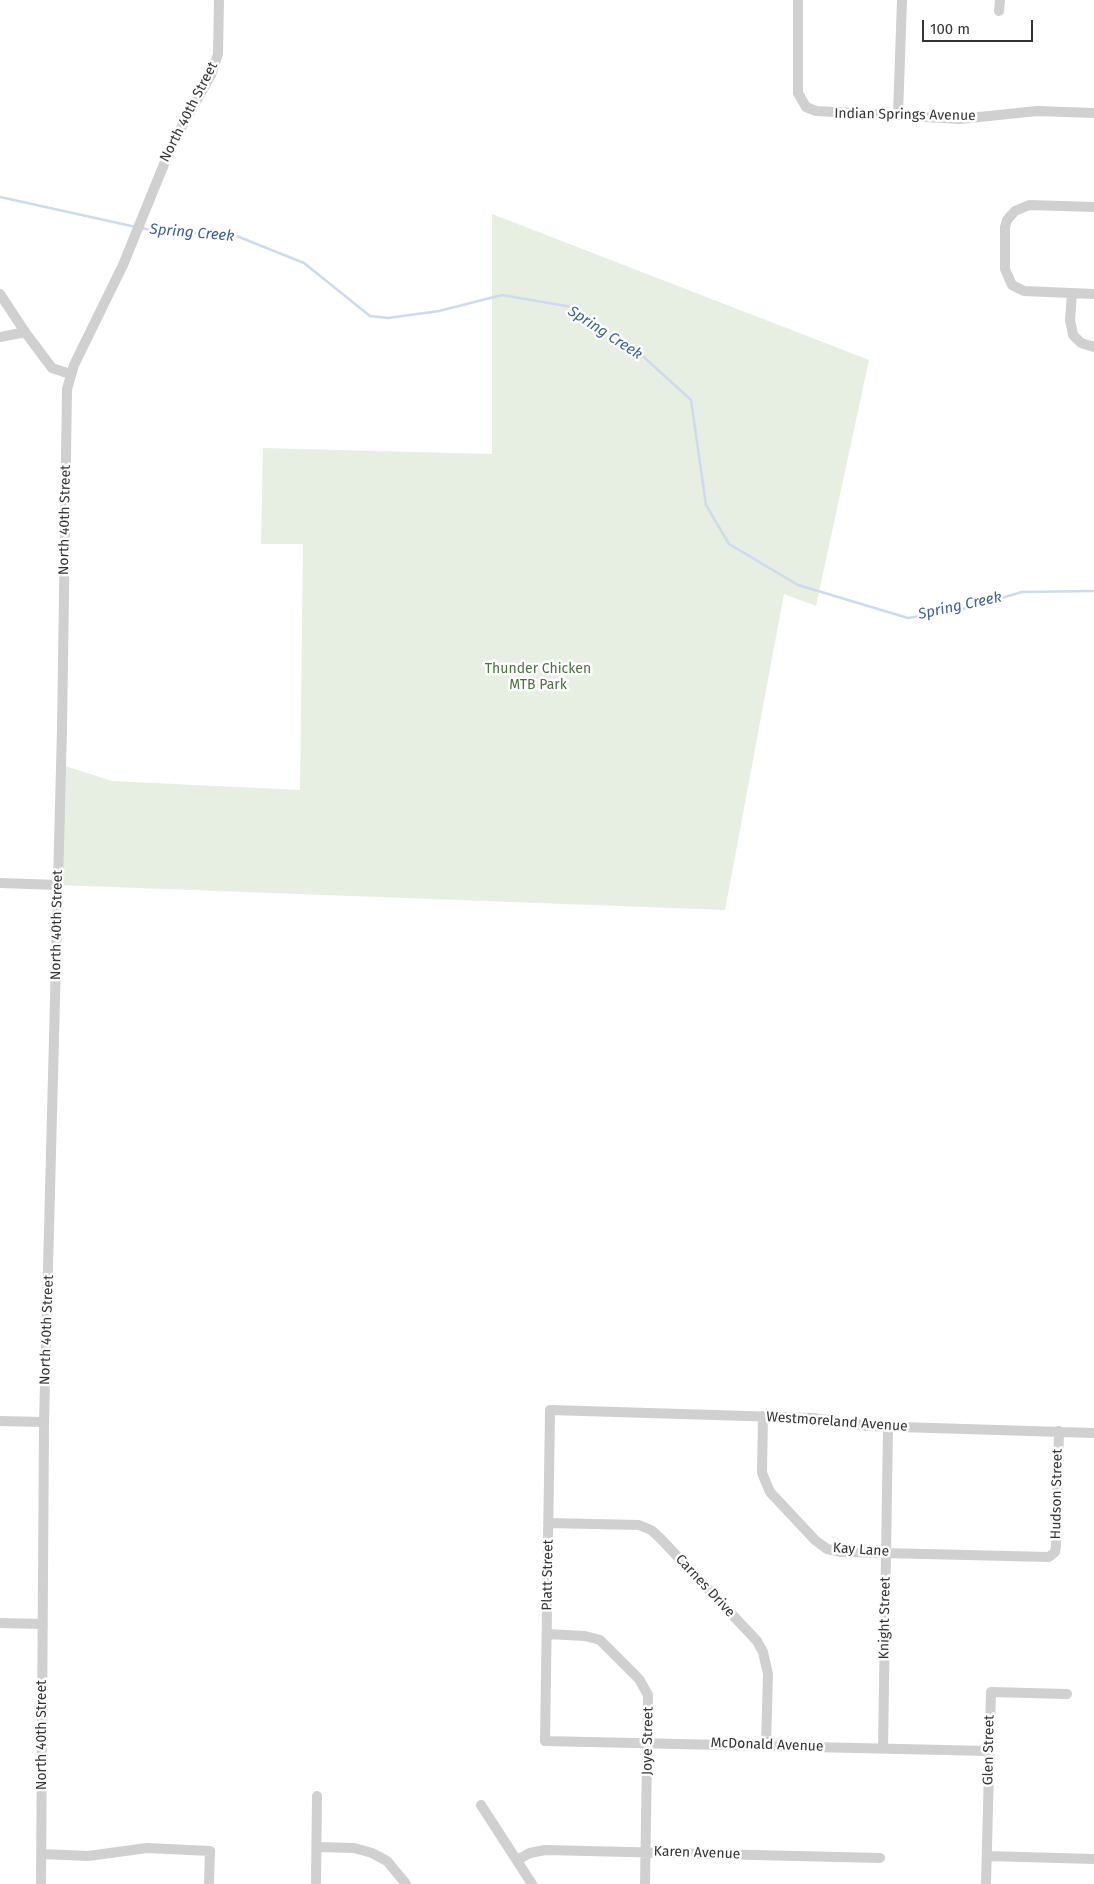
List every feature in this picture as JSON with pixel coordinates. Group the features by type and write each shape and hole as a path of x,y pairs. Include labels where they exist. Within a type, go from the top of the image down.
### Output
{"street":[{"name":"North 40th Street","path":"41,1884 44,1422 58,885 66,410 70,374 123,265 144,208 181,124 211,75 218,54 219,0"},
{"name":"Indian Springs Avenue","path":"798,0 798,93 806,106 824,113 960,118 1037,112 1094,113"},
{"path":"898,115 902,0"},
{"path":"999,11 1000,0"},
{"path":"1094,207 1029,206 1015,211 1007,220 1005,227 1005,269 1012,284 1024,292 1094,294"},
{"path":"0,294 52,368 70,374"},
{"path":"1072,294 1070,320 1073,335 1081,343 1094,347"},
{"path":"0,337 26,332"},
{"path":"0,883 58,885"},
{"name":"Westmoreland Avenue","path":"550,1410 813,1418 888,1427 1094,1433"},
{"name":"Platt Street","path":"545,1741 550,1410"},
{"name":"Kay Lane","path":"763,1416 762,1473 770,1492 815,1540 827,1548 842,1552 1044,1558 1053,1555"},
{"path":"0,1421 44,1422"},
{"name":"Knight Street","path":"883,1749 888,1427"},
{"name":"Hudson Street","path":"1053,1555 1056,1546 1059,1432"},
{"name":"Carnes Drive","path":"548,1523 640,1526 650,1530 660,1538 757,1641 763,1652 768,1674 766,1745"},
{"path":"0,1623 43,1624"},
{"name":"Joye Street","path":"547,1634 585,1636 600,1640 632,1672 648,1694 645,1884"},
{"name":"Glen Street","path":"986,1884 991,1692 1067,1694"},
{"name":"McDonald Avenue","path":"545,1741 989,1751"},
{"path":"316,1884 317,1796"},
{"path":"481,1805 532,1884"},
{"path":"317,1847 354,1848 372,1853 387,1861 406,1884"},
{"path":"42,1854 88,1856 147,1848 210,1851 209,1884"},
{"name":"Karen Avenue","path":"517,1860 530,1853 545,1850 880,1858"},
{"path":"987,1856 1094,1859"}],"green space":[{"name":"Thunder Chicken MTB Park","path":"492,214 869,360 816,606 784,594 725,910 58,885 59,764 112,781 300,790 303,544 261,544 263,448 492,454"}],"waterway":[{"name":"Spring Creek","path":"0,197 136,227"},
{"name":"Spring Creek","path":"142,228 157,232 234,235 304,263 370,316 388,318 439,311 502,295 572,307 635,349 691,400 706,505 729,544 798,585 908,618 967,608 1022,592 1094,591"}]}
